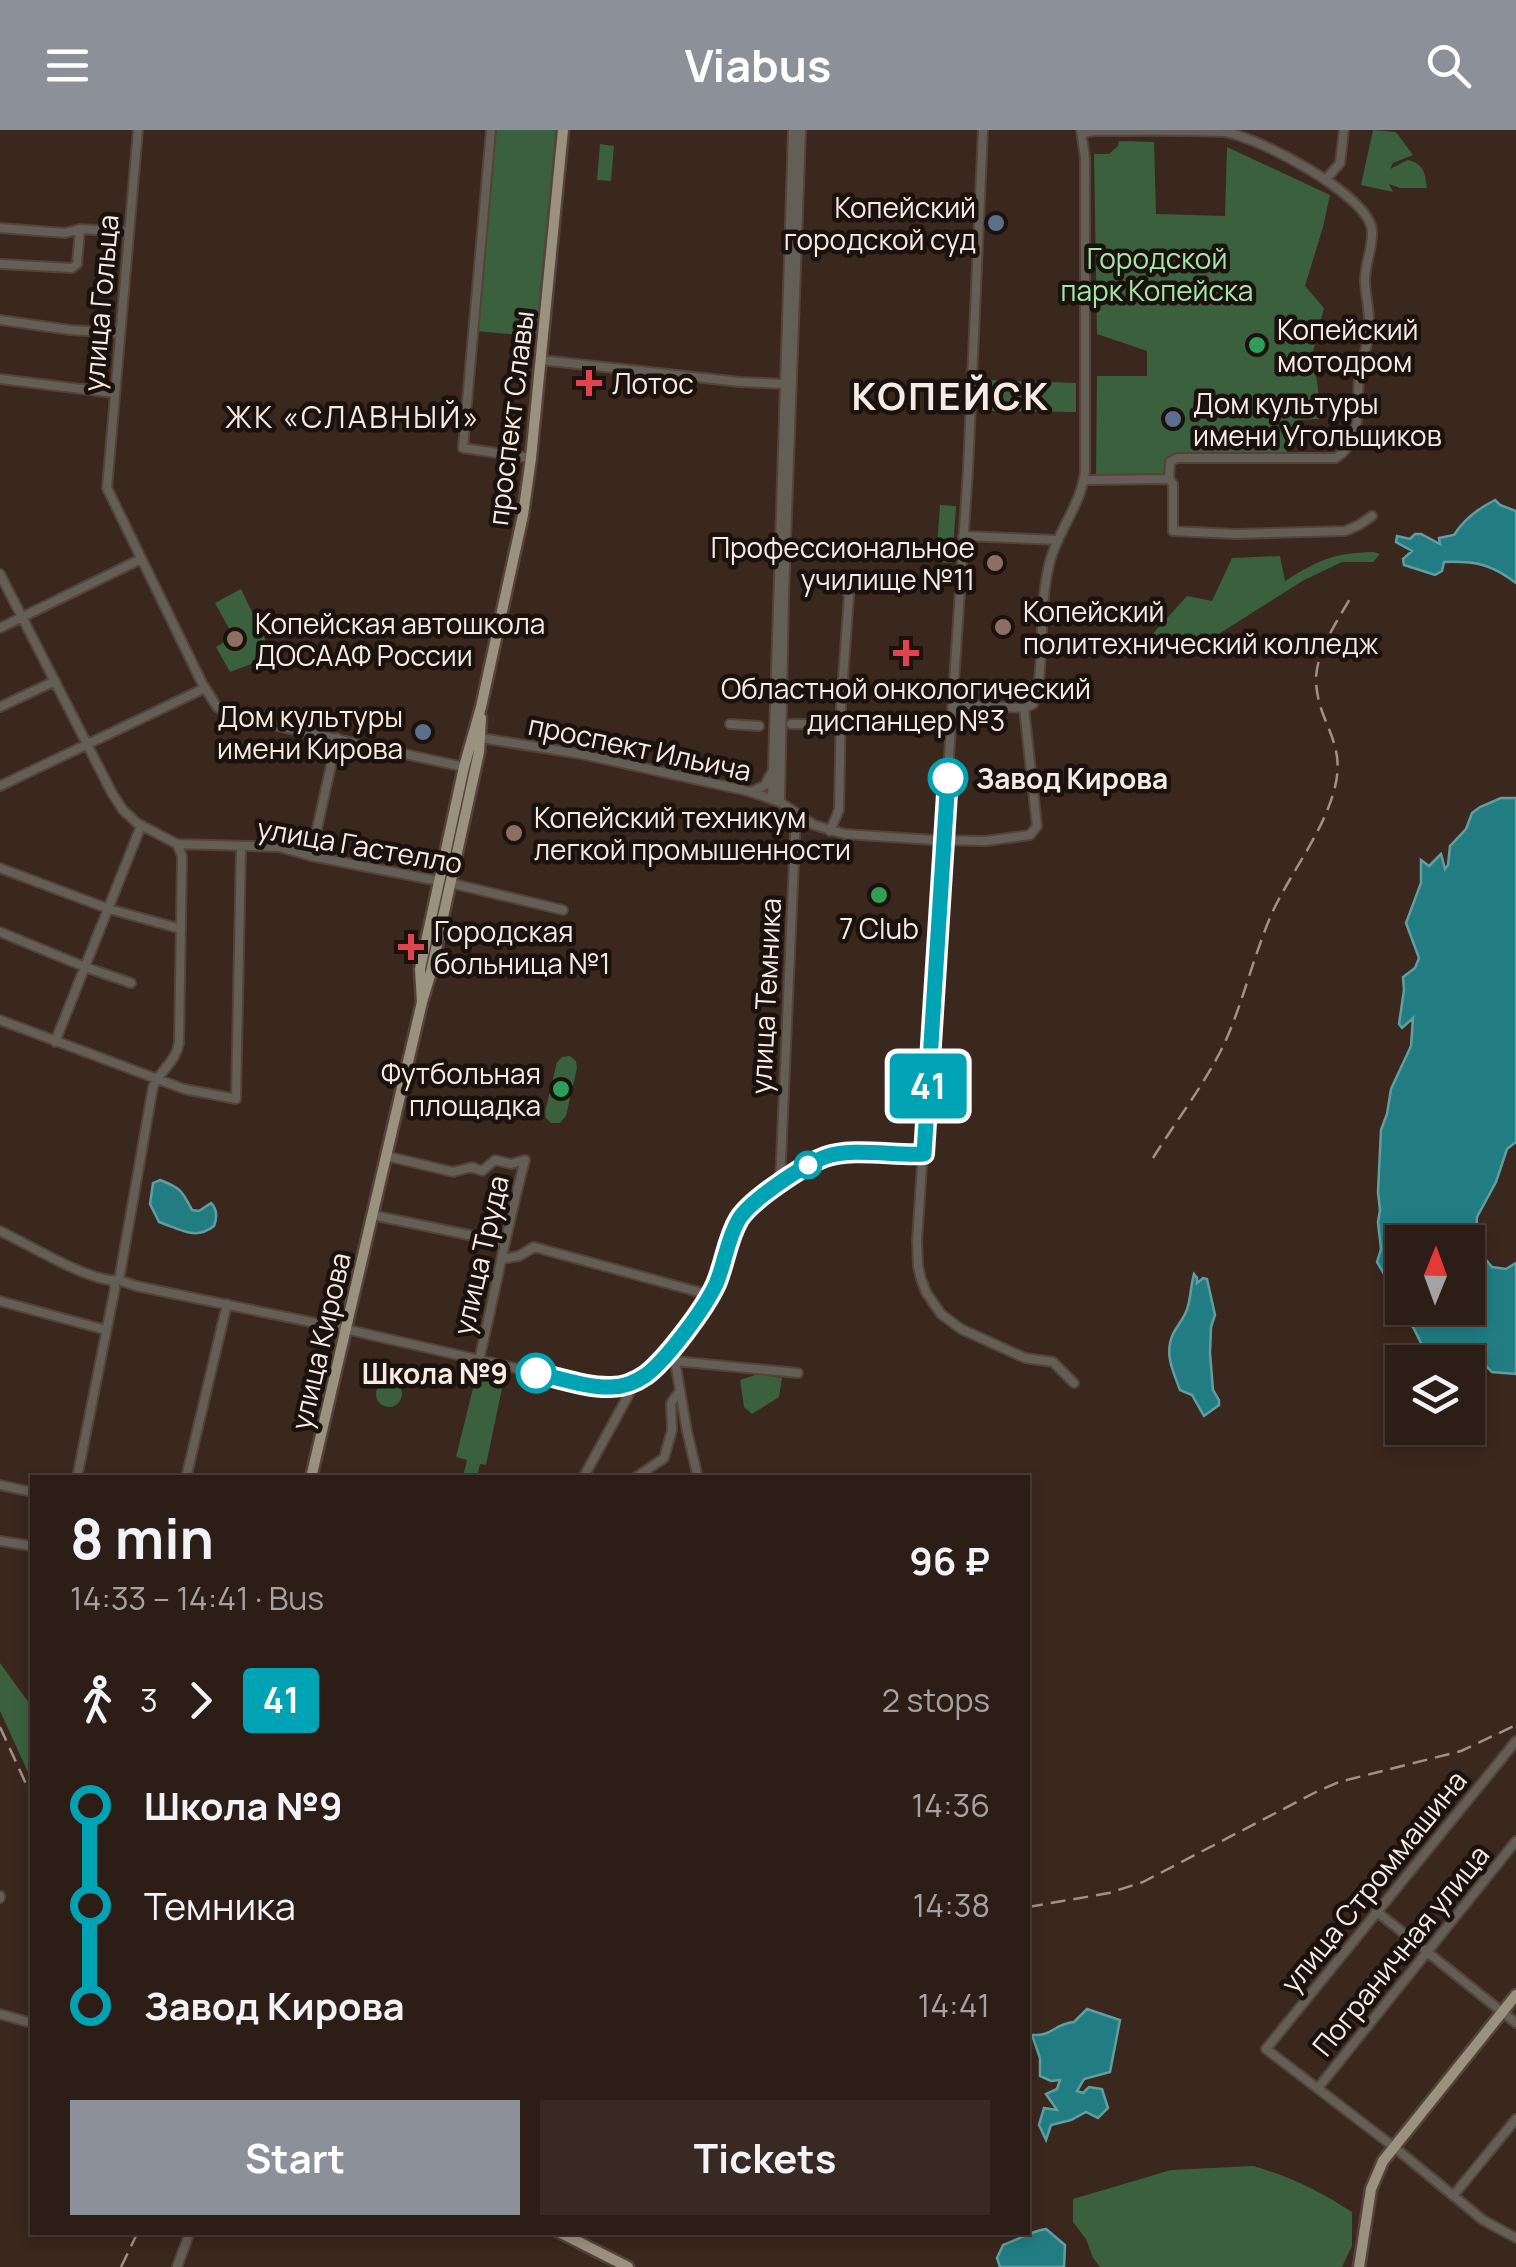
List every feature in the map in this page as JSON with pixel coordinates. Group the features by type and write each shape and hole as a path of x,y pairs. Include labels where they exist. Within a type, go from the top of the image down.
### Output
{"main road":[{"name":"проспект Славы","path":"372,1216 430,972 445,882 523,515 532,458 563,130"},
{"name":"улица Кирова","path":"313,1475 372,1216"},
{"path":"1360,2267 1374,2181 1383,2161 1516,1995"},
{"path":"564,2235 628,2267"}],"street":[{"path":"124,130 138,130"},
{"name":"улица Гольца","path":"138,130 107,480 109,495 141,559"},
{"name":"проспект Славы","path":"491,130 463,448 532,458"},
{"path":"1327,178 1340,163 1344,130"},
{"path":"953,704 1024,708 1033,704 1038,692 1046,579 1057,540 1084,480 1086,274 1085,158 1081,131 1228,131 1327,178 1361,208 1372,232 1364,278 1368,340 1358,378 1357,429 1342,454 1318,459 1177,458 1170,462 1169,479 1173,484 1173,531 1235,534 1345,530 1372,516"},
{"path":"776,801 797,133"},
{"path":"981,133 963,536 918,1270 926,1292 941,1314 961,1329 1025,1358 1053,1362 1074,1383"},
{"path":"0,228 129,232"},
{"path":"0,264 72,268 77,264 80,229"},
{"path":"0,320 120,333"},
{"path":"541,360 789,384"},
{"path":"0,379 114,393"},
{"path":"1084,480 1169,479"},
{"path":"963,536 1057,540"},
{"path":"0,628 141,559 217,707 232,716 470,768"},
{"name":"улица Гастелло","path":"0,574 118,801 142,826 177,844 279,847 563,910"},
{"path":"776,801 773,770 782,586"},
{"path":"830,831 838,810 848,596 845,588"},
{"path":"0,708 55,681"},
{"path":"0,786 205,688"},
{"name":"проспект Ильича","path":"476,738 581,754 751,792 776,801 814,825 845,834 994,840 1030,835 1036,830 1024,708"},
{"path":"730,724 759,726"},
{"path":"791,724 840,724"},
{"path":"311,856 337,738"},
{"path":"751,792 765,785 773,770"},
{"name":"улица Темника","path":"780,1183 795,838 792,811"},
{"path":"795,838 805,826 814,825"},
{"path":"55,1042 142,826"},
{"path":"79,1475 152,1094 157,1078 178,1050 182,856 177,844"},
{"path":"0,1020 184,1089 236,1100 241,846"},
{"path":"0,868 109,909 182,929"},
{"path":"0,932 131,983"},
{"path":"0,1231 98,1278 611,1387 631,1383 665,1355 710,1294 738,1221 780,1183 827,1156 924,1154"},
{"name":"улица Труда","path":"386,1156 453,1172 472,1167 482,1172 496,1160 511,1164 525,1160 480,1360"},
{"path":"372,1216 504,1242"},
{"path":"502,1259 519,1256 534,1247 710,1294"},
{"path":"0,1302 106,1330"},
{"path":"187,1475 227,1304"},
{"path":"665,1355 674,1361 798,1373"},
{"path":"674,1361 697,1475"},
{"path":"585,1475 628,1396 631,1383"},
{"path":"639,1475 664,1458 672,1430 671,1403 679,1392"},
{"path":"0,1486 30,1492"},
{"path":"0,1541 30,1546"},
{"name":"улица Строммашина","path":"1318,2088 1266,2049 1516,1741"},
{"name":"Пограничная улица","path":"1318,2088 1516,1841"},
{"path":"1376,1911 1516,2023"},
{"path":"0,2014 30,2022"},
{"path":"1318,2088 1483,2220 1516,2238"},
{"path":"1453,2196 1516,2119"},
{"path":"178,2267 189,2235"}],"green space":[{"path":"495,130 558,130 538,337 476,331"},
{"path":"1373,130 1396,132 1413,155 1393,163 1390,169 1408,160 1417,164 1423,170 1427,188 1389,184 1393,192 1361,185"},
{"name":"Городской парк Копейска","path":"1119,141 1154,142 1156,214 1225,216 1227,147 1330,195 1305,286 1324,308 1313,352 1319,419 1298,420 1286,453 1169,456 1167,476 1096,476 1097,376 1147,376 1147,351 1097,334 1094,154 1109,154"},
{"path":"600,144 614,146 611,181 597,180"},
{"path":"987,380 1076,383 1076,412 986,411"},
{"path":"940,505 956,506 952,563 936,562"},
{"path":"1380,554 1373,562 1342,562 1304,580 1198,647 1168,653 1140,648 1187,596 1212,601 1232,558 1280,556 1285,581 1327,559"},
{"path":"241,589 273,656 230,672 216,647 233,636 215,603"},
{"path":"570,1056 577,1068 566,1116 560,1123 551,1123 545,1112 557,1062"},
{"path":"478,1368 505,1374 486,1465 480,1464 477,1475 463,1475 467,1460 456,1457"},
{"path":"758,1374 782,1378 779,1397 752,1414 744,1407 740,1380"},
{"path":"389,1381 398,1385 402,1394 398,1403 389,1407 380,1403 376,1394 380,1385"},
{"path":"0,1663 30,1704 30,1777 0,1711"},
{"path":"1253,2166 1304,2185 1352,2212 1352,2246 1342,2267 1100,2267 1073,2222 1073,2199 1171,2170"}],"water":[{"path":"1495,500 1516,511 1516,583 1474,563 1444,562 1442,571 1435,575 1404,565 1403,559 1412,551 1396,542 1397,536 1410,539 1421,534 1440,544 1439,538 1454,535 1472,514"},
{"path":"1501,798 1516,798 1516,1142 1507,1149 1477,1225 1385,1225 1385,1276 1377,1262 1381,1249 1381,1130 1391,1089 1411,1046 1413,1018 1402,1028 1399,1024 1403,977 1415,968 1419,958 1406,923 1421,883 1421,860 1429,866 1441,854 1445,869 1450,846 1466,829 1472,813"},
{"path":"160,1180 180,1191 192,1210 199,1211 211,1203 216,1214 214,1226 194,1233 159,1222 150,1204 153,1183"},
{"path":"1485,1259 1492,1267 1506,1269 1516,1263 1516,1374 1492,1372 1485,1365 1485,1345 1422,1345 1410,1325 1485,1325"},
{"path":"1194,1274 1197,1283 1207,1279 1215,1315 1210,1353 1213,1390 1219,1405 1204,1416 1192,1395 1180,1390 1169,1355 1170,1341 1188,1306"},
{"path":"1087,2009 1120,2020 1110,2072 1084,2079 1077,2091 1083,2093 1089,2087 1102,2089 1108,2108 1098,2118 1086,2112 1051,2125 1046,2140 1039,2125 1044,2108 1057,2110 1046,2094 1057,2089 1060,2080 1040,2076 1040,2058 1032,2035 1074,2022"},
{"path":"1046,2229 1065,2245 1064,2267 1000,2267 997,2258 1003,2245"}],"railway":[{"path":"1153,1158 1224,1045 1272,913 1329,807 1337,759 1321,709 1317,669 1328,637 1351,597"},
{"path":"1030,1907 1109,1893 1143,1882 1339,1782 1461,1751 1516,1725"},
{"path":"0,1727 30,1793"},
{"path":"121,2267 137,2235"}],"bus line":[{"name":"41","path":"536,1373 598,1387 624,1386 644,1377 710,1294 738,1221 760,1198 827,1156 924,1154 948,778"}],"place":[{"name":"Копейский городской суд","path":"996,223"},
{"name":"Копейский мотодром","path":"1257,345"},
{"name":"Лотос","path":"589,383"},
{"name":"Дом культуры имени Угольщиков","path":"1173,419"},
{"name":"Профессиональное училище №11","path":"995,563"},
{"name":"Копейский политехнический колледж","path":"1003,627"},
{"name":"Копейская автошкола ДОСААФ России","path":"235,639"},
{"name":"Областной онкологический диспанцер №3","path":"906,653"},
{"name":"Дом культуры имени Кирова","path":"423,732"},
{"name":"Завод Кирова","path":"948,778"},
{"name":"Копейский техникум легкой промышенности","path":"514,833"},
{"name":"7 Club","path":"879,895"},
{"name":"Городская больница №1","path":"411,947"},
{"name":"Футбольная площадка","path":"561,1089"},
{"name":"Школа №9","path":"536,1373"}],"district":[{"name":"КОПЕЙСК","path":"951,395"},
{"name":"ЖК «СЛАВНЫЙ»","path":"353,416"}]}
